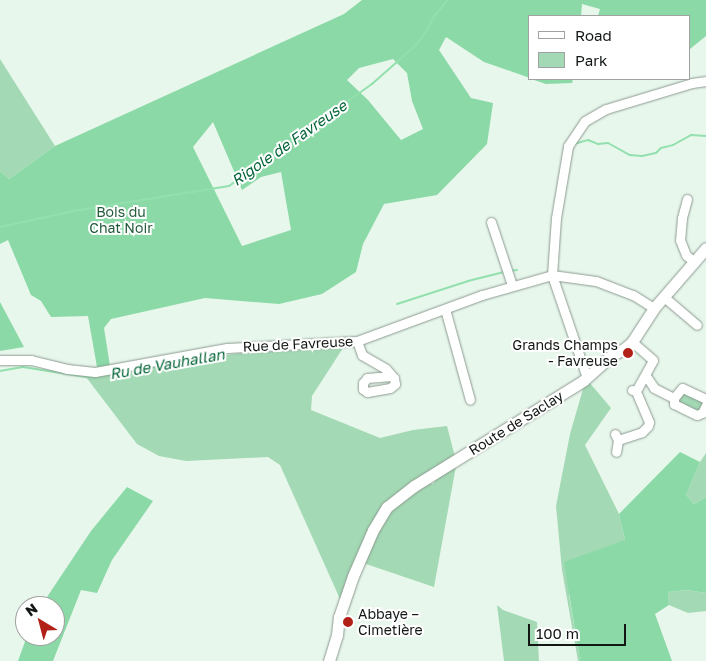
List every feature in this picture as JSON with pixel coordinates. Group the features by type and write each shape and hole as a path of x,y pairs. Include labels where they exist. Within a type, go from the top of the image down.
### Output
{"main road":[{"name":"Route de Saclay","path":"329,661 353,576 373,530 396,498 586,378 612,355 632,342 654,308 706,248"},
{"name":"Route de Saclay","path":"337,661 344,636 346,617 344,605"}],"street":[{"path":"586,378 552,275 556,218 565,156 575,132 591,117 606,109 683,82 706,81"},
{"path":"687,199 682,218 680,240 686,255 694,262"},
{"path":"491,222 512,285"},
{"name":"Rue de Favreuse","path":"0,360 31,360 75,370 95,372 227,348 357,341 512,285 552,275 596,281 633,294 654,308"},
{"path":"664,297 697,325"},
{"path":"444,309 470,400"},
{"path":"357,341 362,355 386,369 391,376"},
{"path":"616,452 617,437 642,432 649,422 634,391 646,376 653,360 632,342"},
{"path":"646,376 654,388 674,398"},
{"path":"706,399 682,388 674,398 674,404 697,415 702,413 706,405"}],"green space":[{"name":"Bois du Chat Noir","path":"362,0 706,0 706,36 691,48 691,15 598,15 600,9 582,4 581,15 528,15 528,77 484,62 446,37 439,50 471,98 493,103 487,144 437,195 384,204 363,244 356,272 322,294 279,304 205,298 111,319 104,328 110,366 97,367 88,316 51,317 41,301 31,295 8,240 0,244 0,171 9,179 55,146 344,14","holes":["393,59 407,73 412,101 423,129 401,140 368,100 347,80 359,68","213,122 242,190 261,177 281,172 291,230 242,246 193,147"]},
{"path":"0,59 55,146 9,179 0,171"},
{"path":"534,80 573,80 572,83 546,84"},
{"path":"0,302 24,347 0,351"},
{"path":"343,348 312,396 311,410 380,438 413,430 447,426 455,457 396,499 340,599 280,465 268,457 186,461 159,456 137,444 86,377 161,363 242,353"},
{"path":"589,382 611,408 585,445 619,514 625,540 569,595 580,661 578,661 562,570 556,506 570,434 583,389"},
{"path":"684,391 703,402 699,411 677,402 678,395"},
{"path":"680,452 700,462 686,495 694,504 706,497 706,593 687,590 668,592 669,605 655,614 672,661 580,661 564,562 625,540 619,514"},
{"path":"706,453 706,497 694,504 686,495 700,462"},
{"path":"456,466 434,587 363,563 380,527 390,511 394,510 394,507 428,483 433,484 436,479"},
{"path":"127,487 153,501 112,560 97,593 81,590 65,631 65,596 48,596 91,531"},
{"path":"687,590 706,593 706,611 688,613 669,605 668,592"},
{"path":"497,605 503,610 537,622 539,661 504,661"},
{"path":"23,646 59,646 53,661 18,661"}],"waterway":[{"name":"Rigole de Favreuse","path":"0,227 74,211 229,186 372,84 415,46 426,32 434,16 448,0"},
{"name":"Ru de Vauhallan","path":"574,144 588,140 598,144 608,143 630,155 642,156 656,153 661,148 673,145 691,135 706,136"},
{"name":"Ru de Vauhallan","path":"510,271 517,270"},
{"name":"Ru de Vauhallan","path":"397,304 468,281 505,272"},
{"name":"Ru de Vauhallan","path":"321,347 335,347"},
{"name":"Ru de Vauhallan","path":"219,354 231,352"},
{"name":"Ru de Vauhallan","path":"0,371 23,367 92,378 187,360"}],"place":[{"name":"Grands Champs - Favreuse","path":"628,353"},
{"name":"Abbaye – Cimetière","path":"348,622"}]}
